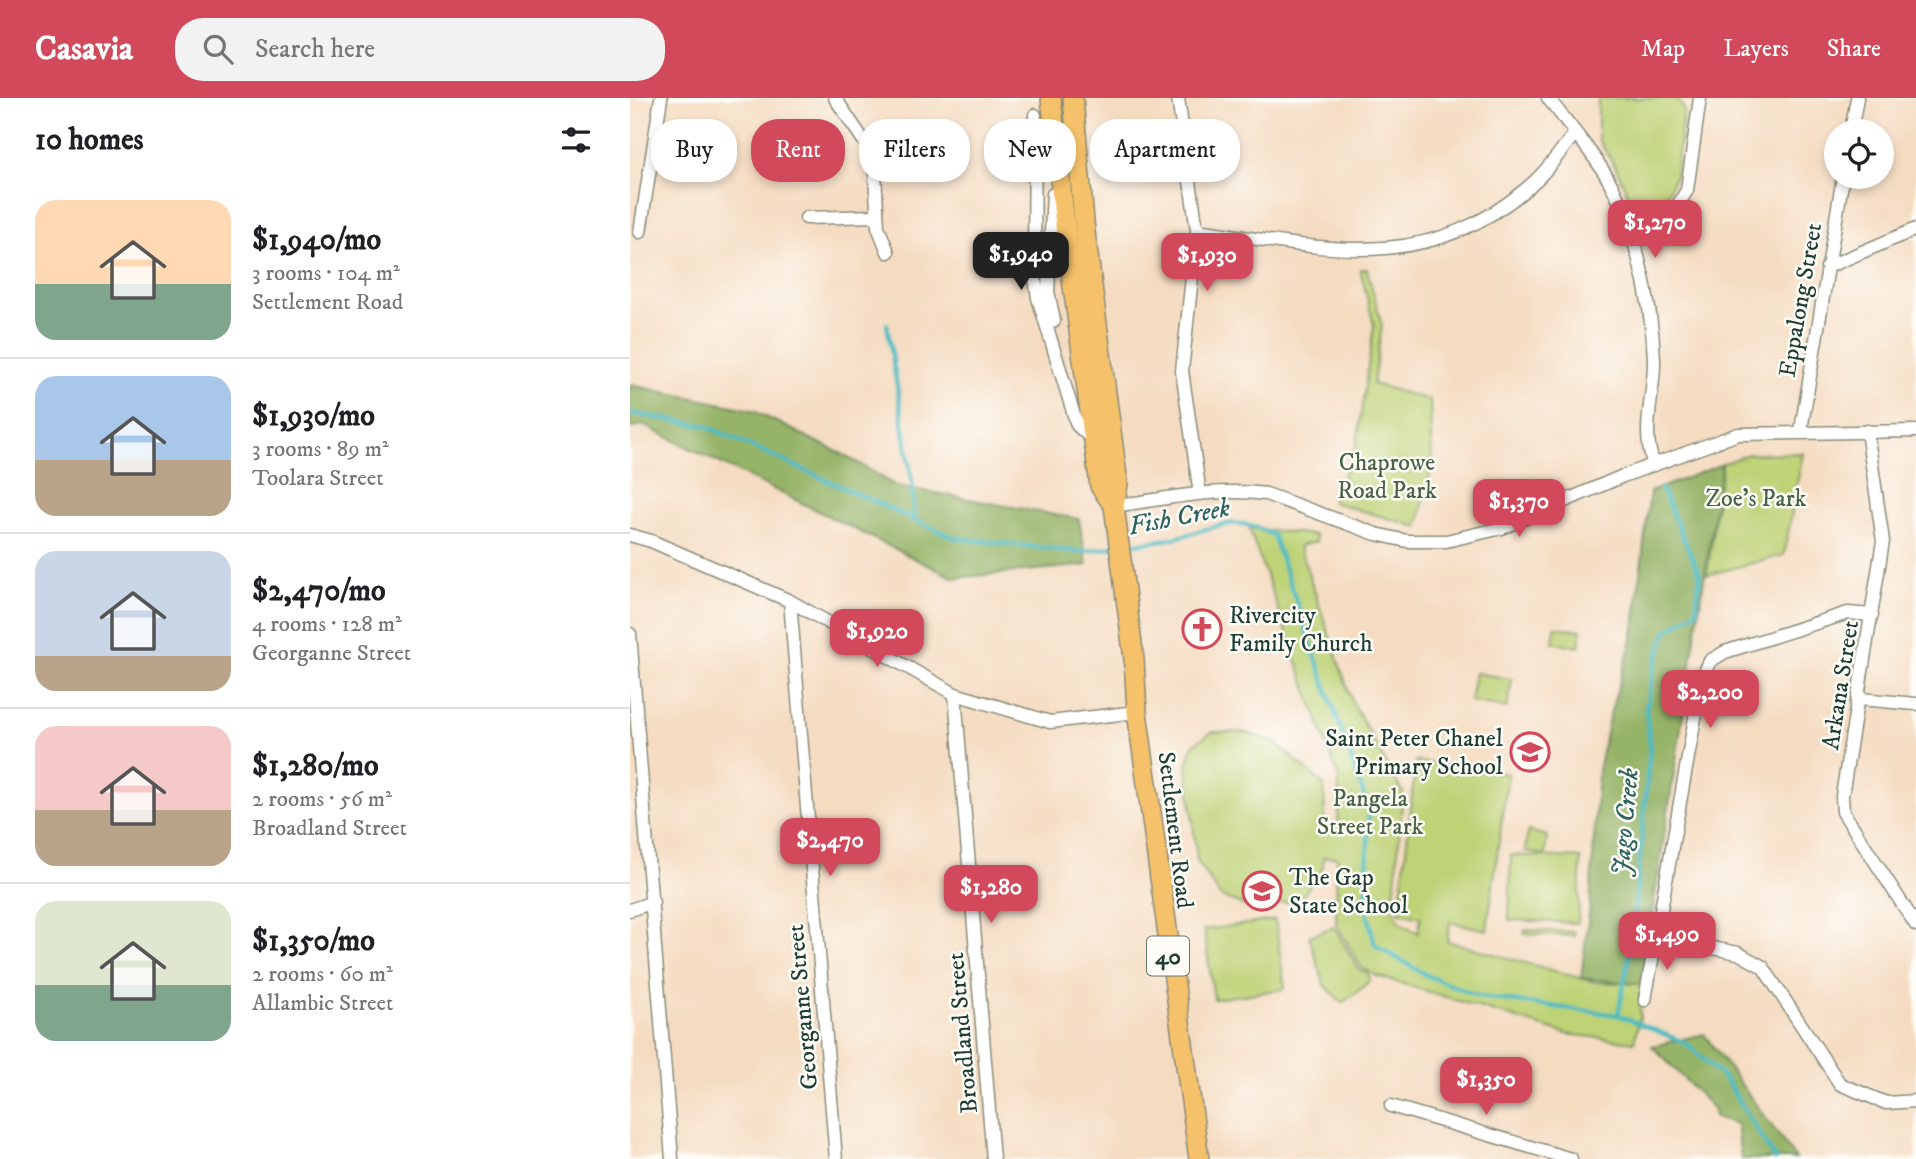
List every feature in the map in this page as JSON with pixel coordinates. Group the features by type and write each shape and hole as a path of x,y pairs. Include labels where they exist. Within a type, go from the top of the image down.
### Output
{"main road":[{"name":"Settlement Road","path":"1051,98 1053,119"},
{"name":"Settlement Road","path":"1073,98 1096,316 1118,484 1114,506 1137,712 1199,1159"},
{"name":"Settlement Road","path":"1061,182 1100,486 1114,506"},
{"path":"1094,441 1101,427 1092,357 1096,316"}],"street":[{"path":"640,232 661,98"},
{"path":"835,98 874,156 877,216 881,240 888,252"},
{"path":"1178,98 1197,230 1182,371 1200,494"},
{"path":"1548,98 1602,168 1634,237 1653,334 1654,374 1647,447 1654,464"},
{"path":"1634,237 1669,220 1687,190 1700,98"},
{"path":"1853,119 1857,98"},
{"path":"1035,115 1034,274 1077,425 1094,441"},
{"path":"1197,230 1335,249 1418,246 1455,235 1489,218 1528,188 1576,133"},
{"path":"1053,182 1048,291 1058,334 1057,356"},
{"name":"Eppalong Street","path":"1801,430 1841,189"},
{"path":"806,218 877,216"},
{"path":"1827,267 1916,229"},
{"path":"1114,506 1233,491 1266,494 1376,534 1407,541 1446,541 1502,528 1654,464 1738,434 1801,430 1916,431"},
{"name":"Arkana Street","path":"1867,431 1883,541 1860,699 1842,796 1843,812 1916,925"},
{"path":"630,535 651,541 790,601 955,694 1050,722 1137,712"},
{"name":"Georganne Street","path":"790,601 836,1159"},
{"path":"1645,1000 1702,678 1710,661 1725,652 1848,613 1872,615"},
{"path":"630,634 633,717 653,902 672,1159"},
{"name":"Broadland Street","path":"955,694 993,1159"},
{"path":"1860,699 1916,704"},
{"path":"630,911 653,902"},
{"path":"1657,937 1738,953 1763,967 1840,1084 1886,1103 1916,1101"},
{"path":"1391,1106 1572,1159"}],"green space":[{"path":"1598,98 1677,98 1684,110 1675,177 1662,205 1645,215 1635,211 1616,168 1598,139"},
{"name":"Chaprowe Road Park","path":"1360,269 1367,269 1382,326 1373,384 1430,400 1432,464 1418,527 1332,502 1357,443 1374,325"},
{"path":"630,385 752,410 848,457 896,486 1079,519 1087,565 954,578 643,425 630,428"},
{"name":"Zoe's Park","path":"1803,453 1784,555 1707,575 1722,464 1748,454"},
{"path":"1722,464 1641,984 1581,978 1590,906 1598,771 1609,718 1633,636 1650,492"},
{"name":"Pangela Street Park","path":"1249,528 1315,535 1316,542 1299,546 1353,704 1403,793 1393,908 1399,922 1418,933 1421,917 1399,912 1416,761 1508,774 1487,930 1450,922 1447,941 1594,982 1641,984 1640,1017 1634,1042 1566,1034 1377,976 1361,967 1336,924 1337,857 1323,857 1323,867 1299,901 1247,907 1221,897 1197,861 1187,765 1193,745 1212,732 1244,732 1274,742 1324,785 1325,824 1338,825 1339,779"},
{"path":"1555,627 1581,630 1579,647 1553,642"},
{"path":"1475,673 1512,679 1507,708 1470,701"},
{"path":"1528,831 1547,836 1545,855 1525,851"},
{"path":"1511,855 1581,858 1578,923 1509,920"},
{"path":"1275,920 1285,989 1214,999 1204,930"},
{"path":"1334,927 1359,970 1367,972 1370,978 1362,988 1342,1003 1324,984 1309,936"},
{"path":"1525,930 1574,932 1574,936 1524,934"},
{"path":"1704,1034 1796,1159 1741,1159 1737,1124 1715,1117 1713,1108 1652,1046"}],"waterway":[{"path":"887,324 912,480 914,520"},
{"name":"Fish Creek","path":"630,413 706,426 955,538 1080,552 1114,547"},
{"name":"Jago Creek","path":"1618,1015 1632,941 1650,747 1646,709 1654,668 1666,632 1696,611 1700,575 1661,488"},
{"name":"Fish Creek","path":"1126,545 1174,538 1234,523 1246,524 1273,535 1369,810 1366,906 1375,945 1426,975 1481,997 1618,1015 1686,1043 1726,1080 1775,1159"}],"place":[{"name":"Rivercity Family Church","path":"1202,629"},
{"name":"Saint Peter Chanel Primary School","path":"1530,752"},
{"name":"The Gap State School","path":"1262,891"}]}
